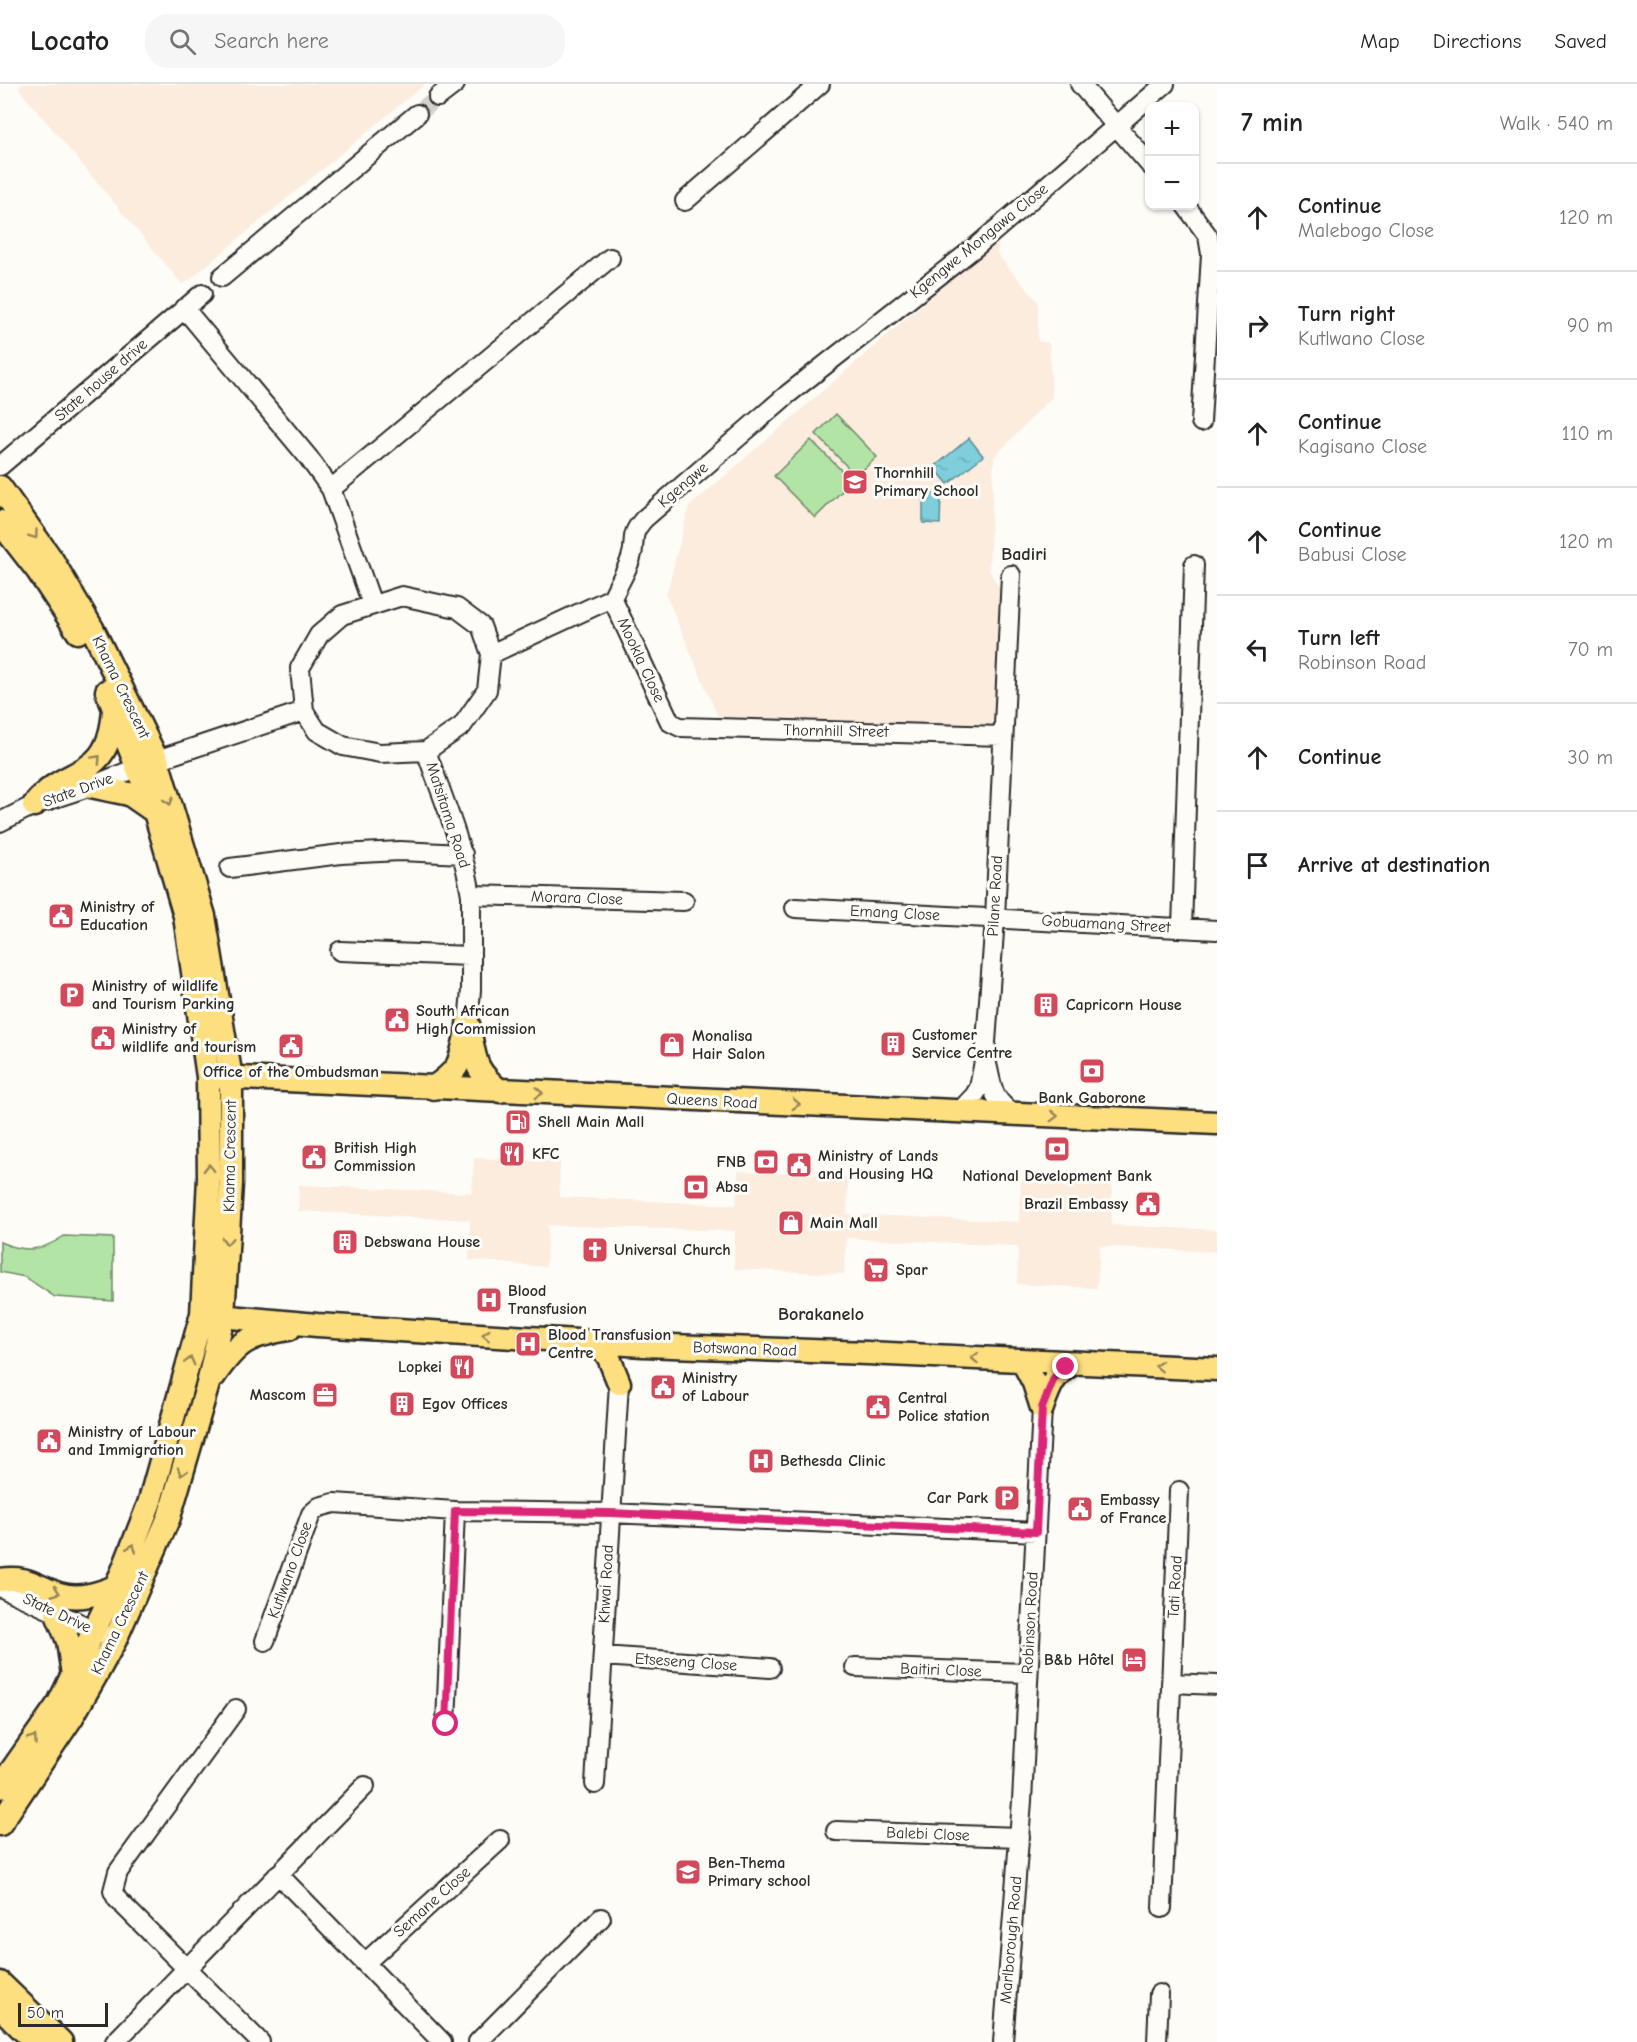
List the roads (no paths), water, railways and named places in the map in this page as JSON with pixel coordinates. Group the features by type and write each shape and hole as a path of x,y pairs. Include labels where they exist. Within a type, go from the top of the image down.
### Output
{"main road":[{"name":"Khama Crescent","path":"0,487 52,560 92,628 147,763 204,916 231,1078 231,1183 213,1315 208,1384 169,1517 105,1635 72,1717 0,1824"},
{"name":"Khama Crescent","path":"0,522 38,571 78,633 114,705 147,763 155,812 185,916 208,1077 213,1315 149,1504 115,1587 105,1635 73,1675 58,1703 0,1787"},
{"path":"34,805 43,793 96,762 111,737 114,705"},
{"path":"91,786 129,794 155,812"},
{"path":"433,1088 452,1074 458,1066 468,1023"},
{"path":"468,1023 478,1068 485,1079 500,1091"},
{"name":"Queens Road","path":"208,1077 1217,1123"},
{"name":"Botswana Road","path":"213,1315 304,1324 599,1343 1217,1369"},
{"path":"208,1384 236,1347 251,1337 304,1324"},
{"path":"599,1343 609,1358 619,1383"},
{"path":"619,1383 629,1360 643,1345"},
{"path":"1022,1360 1038,1390 1042,1408"},
{"path":"1042,1408 1059,1371 1075,1363"},
{"path":"0,1580 23,1579 73,1597 93,1595 115,1587"},
{"path":"57,1614 68,1641 73,1675"},
{"path":"0,1983 61,2042"},
{"path":"0,2007 35,2042"}],"street":[{"path":"438,97 454,84"},
{"path":"686,201 820,84"},
{"path":"1080,84 1145,160"},
{"name":"Kgengwe Mongawa Close","path":"788,394 978,245 1165,84"},
{"path":"222,277 417,114"},
{"path":"1189,210 1208,236 1211,254 1201,422"},
{"path":"331,489 610,258"},
{"name":"State house drive","path":"0,466 202,294"},
{"path":"184,308 308,457 331,489 372,604"},
{"name":"Kgengwe","path":"612,598 631,557 633,537 638,526 788,394"},
{"path":"1182,928 1194,565"},
{"name":"Pilane Road","path":"985,1056 995,918 1011,575"},
{"path":"402,596 457,608 480,626 491,654 487,690 462,726 426,751 380,753 343,746 317,731 304,711 300,668 319,635 342,615 372,604 402,596"},
{"path":"491,654 612,598"},
{"name":"Mookla Close","path":"612,598 670,722"},
{"name":"State Drive","path":"0,822 34,805 91,786 147,763 304,711"},
{"name":"Thornhill Street","path":"670,722 680,727 1003,736"},
{"name":"Matsitama Road","path":"426,751 463,854 471,895 471,990 468,1023"},
{"path":"230,868 309,857 400,851 463,854"},
{"name":"Morara Close","path":"471,895 684,901"},
{"name":"Emang Close","path":"795,908 995,918"},
{"name":"Gobuamang Street","path":"995,918 1217,930"},
{"path":"340,951 470,956"},
{"path":"959,1112 979,1088 985,1056"},
{"path":"985,1056 992,1090 1000,1104 1012,1114"},
{"name":"Khwai Road","path":"595,1784 619,1383"},
{"name":"Robinson Road","path":"1020,1837 1042,1408"},
{"name":"Tati Road","path":"1162,1908 1179,1491"},
{"name":"Kutlwano Close","path":"265,1641 311,1514 319,1507 334,1503 455,1511 610,1513 1036,1532"},
{"path":"446,1724 455,1511"},
{"name":"State Drive","path":"0,1587 105,1635"},
{"name":"Etseseng Close","path":"603,1656 770,1668"},
{"name":"Baitiri Close","path":"855,1667 1027,1673"},
{"path":"1171,1683 1217,1685"},
{"path":"236,1709 118,1872 113,1891 117,1899 260,2042"},
{"path":"115,2042 365,1786"},
{"name":"Balebi Close","path":"836,1832 1020,1837"},
{"name":"Marlborough Road","path":"1004,2042 1020,1837"},
{"name":"Semane Close","path":"365,1963 500,1840"},
{"path":"278,1874 442,2042"},
{"path":"478,2042 602,1918"},
{"path":"1157,2042 1159,1994"}],"water":[{"path":"969,438 983,456 948,484 934,467"},
{"path":"923,494 941,494 940,524 923,523"}],"tunnel":[{"path":"417,114 438,97"}],"place":[{"name":"Thornhill Primary School","path":"855,482"},
{"name":"Ministry of Education","path":"61,916"},
{"name":"Ministry of wildlife and Tourism Parking","path":"72,995"},
{"name":"Capricorn House","path":"1046,1005"},
{"name":"South African High Commission","path":"397,1020"},
{"name":"Ministry of wildlife and tourism","path":"103,1038"},
{"name":"Customer Service Centre","path":"893,1044"},
{"name":"Monalisa Hair Salon","path":"672,1045"},
{"name":"Office of the Ombudsman","path":"291,1046"},
{"name":"Bank Gaborone","path":"1092,1071"},
{"name":"Shell Main Mall","path":"518,1122"},
{"name":"National Development Bank","path":"1057,1149"},
{"name":"KFC","path":"512,1154"},
{"name":"British High Commission","path":"314,1157"},
{"name":"FNB","path":"766,1162"},
{"name":"Ministry of Lands and Housing HQ","path":"799,1165"},
{"name":"Absa","path":"696,1187"},
{"name":"Brazil Embassy","path":"1148,1204"},
{"name":"Main Mall","path":"791,1223"},
{"name":"Debswana House","path":"345,1242"},
{"name":"Universal Church","path":"595,1250"},
{"name":"Spar","path":"876,1270"},
{"name":"Blood Transfusion","path":"489,1300"},
{"name":"Blood Transfusion Centre","path":"528,1344"},
{"name":"Lopkei","path":"462,1367"},
{"name":"Ministry of Labour","path":"663,1387"},
{"name":"Mascom","path":"325,1395"},
{"name":"Egov Offices","path":"402,1404"},
{"name":"Central Police station","path":"878,1407"},
{"name":"Ministry of Labour and Immigration","path":"49,1441"},
{"name":"Bethesda Clinic","path":"761,1461"},
{"name":"Car Park","path":"1007,1498"},
{"name":"Embassy of France","path":"1080,1509"},
{"name":"B&b Hôtel","path":"1134,1660"},
{"name":"Ben-Thema Primary school","path":"688,1872"}],"district":[{"name":"Badiri","path":"1024,554"},
{"name":"Borakanelo","path":"821,1314"}]}
